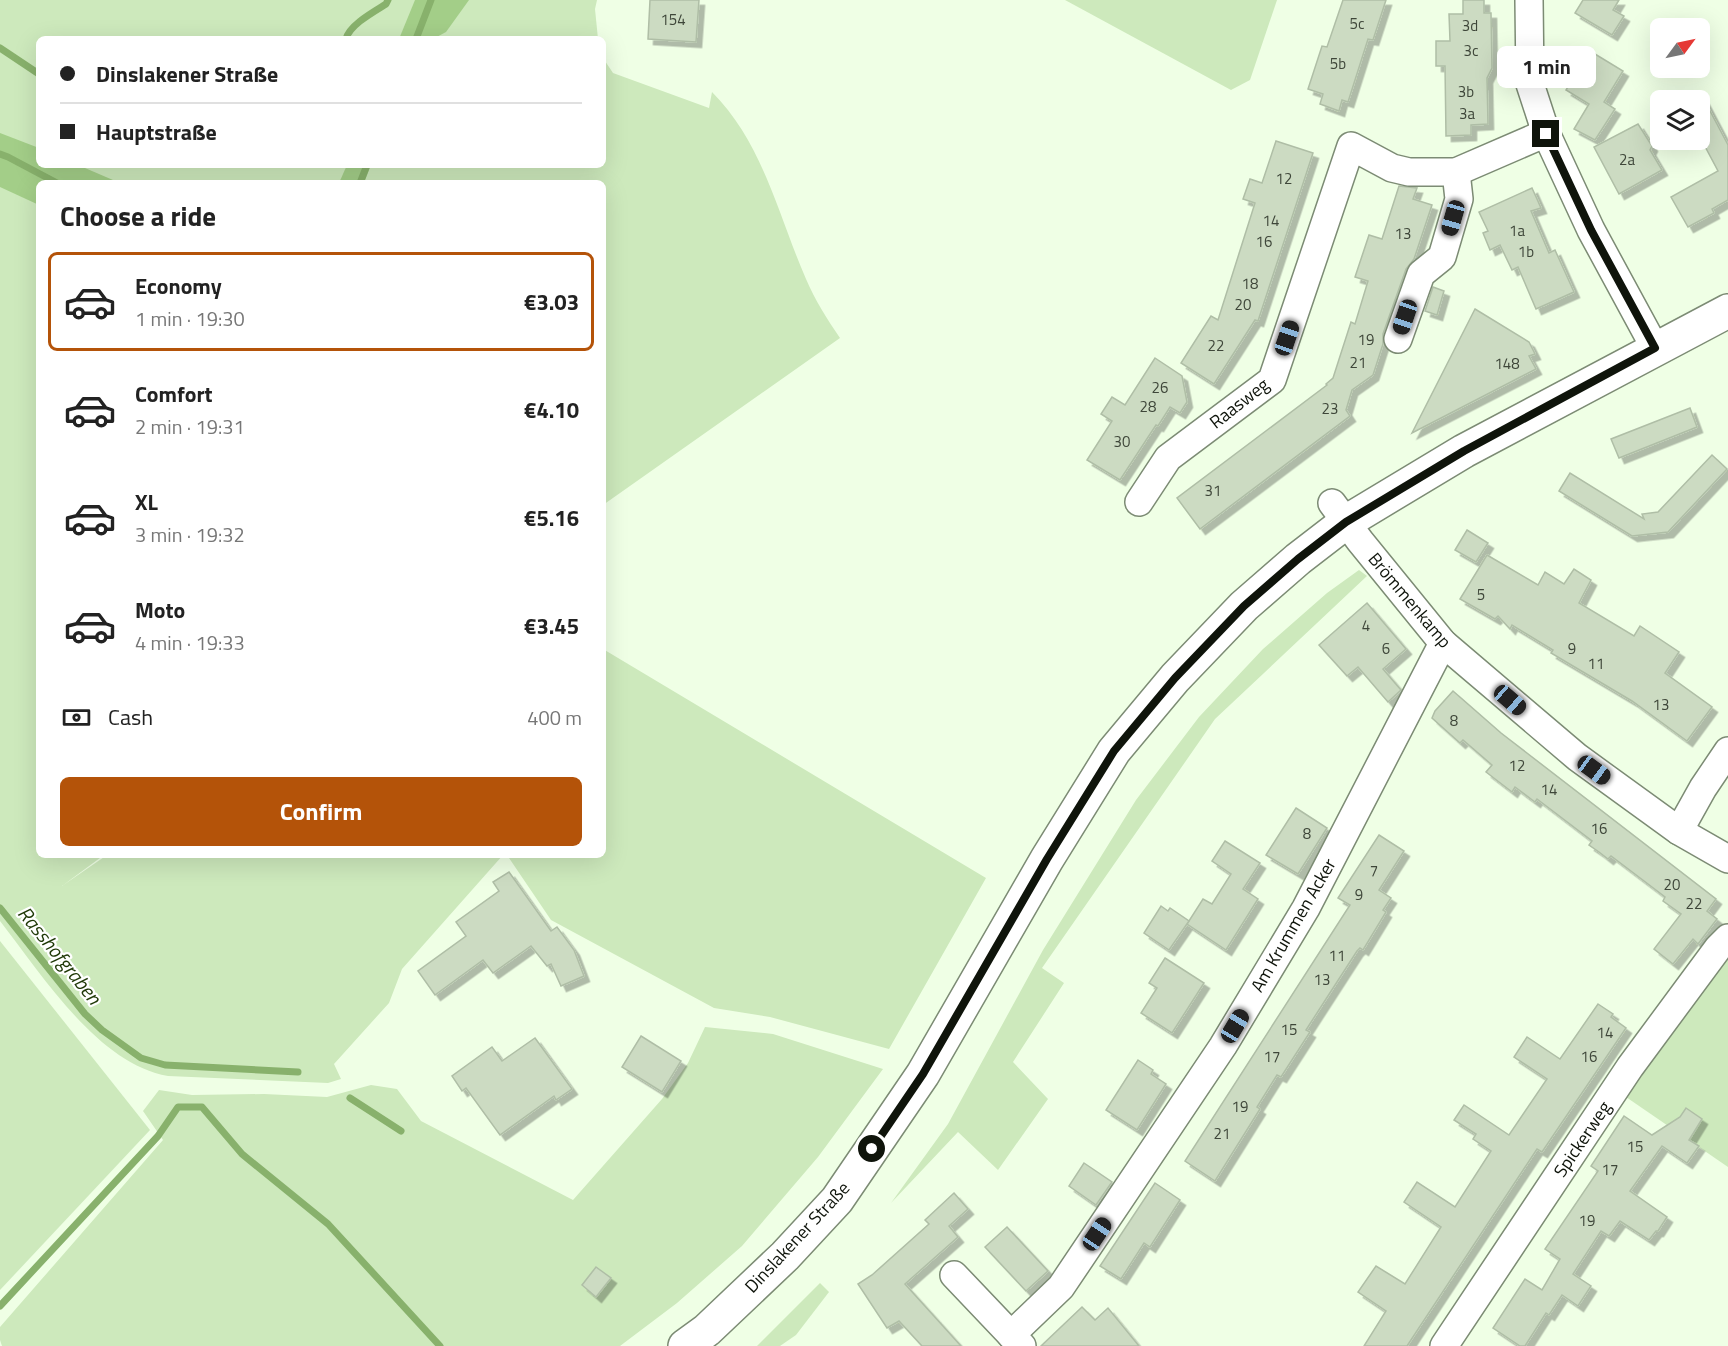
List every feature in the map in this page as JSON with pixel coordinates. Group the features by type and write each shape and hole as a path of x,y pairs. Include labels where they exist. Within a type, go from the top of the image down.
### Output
{"main road":[{"name":"Dinslakener Straße","path":"685,1346 706,1330 785,1256 837,1200 923,1074 1047,859 1114,751 1175,678 1244,606 1298,559 1339,512 1464,451 1728,310"}],"street":[{"path":"1529,0 1530,84 1546,134 1591,230 1655,348"},
{"path":"1398,339 1420,274 1442,257 1459,199 1456,172 1546,134"},
{"name":"Raasweg","path":"1139,502 1168,458 1272,380 1351,146 1392,168 1409,172 1456,172"},
{"name":"Brömmenkamp","path":"1339,512 1443,642 1577,757 1680,831 1728,858"},
{"name":"Am Krummen Acker","path":"954,1275 1016,1340 1061,1287 1223,1046 1306,908 1443,642"},
{"path":"1680,831 1703,788 1728,751"},
{"name":"Spickerweg","path":"1444,1346 1630,1067 1718,948 1728,938"}],"green space":[{"path":"0,0 597,0 595,9 598,36 36,36 36,168 606,168 606,62 613,73 709,108 712,92 730,112 757,157 810,287 840,338 606,503 606,180 36,180 36,858 100,858 62,886 103,858 500,858 402,969 389,1003 334,1064 341,1079 328,1083 168,1076 142,1068 118,1054 95,1036 53,991 0,921"},
{"path":"415,0 469,0 446,32 439,36 400,36"},
{"path":"1065,0 1277,0 1250,80 1231,90"},
{"path":"0,133 36,147 36,168 85,168 113,180 36,180 36,204 0,187"},
{"path":"346,168 370,168 365,180 340,180"},
{"path":"1359,570 1367,576 1215,719 1042,968 1064,983 1013,1062 1048,1099 998,1170 958,1132 891,1203 948,1124 1043,950 1136,800 1199,717 1263,649 1327,593"},
{"path":"606,651 986,878 889,1049 770,1017 714,1008 551,920 509,858 606,858"},
{"path":"0,941 150,1130 0,1290"},
{"path":"1728,954 1728,1167 1626,1097"},
{"path":"705,1027 773,1034 883,1069 818,1157 742,1246 677,1303 620,1346 2,1346 0,1327 163,1140 143,1111 159,1090 192,1095 264,1094 327,1097 371,1085 397,1089 421,1121 573,1200 662,1099 688,1063"},
{"path":"820,1283 829,1292 796,1335 780,1346 757,1346"}],"building":[{"path":"650,0 699,0 696,42 648,39"},
{"path":"1343,0 1386,0 1373,40 1368,39 1348,102 1342,100 1339,111 1320,104 1323,94 1308,89 1322,46 1327,47"},
{"path":"1463,0 1484,0 1484,13 1491,13 1492,68 1487,78 1488,124 1471,125 1471,135 1446,136 1445,66 1436,66 1436,41 1450,41 1449,14 1463,14"},
{"path":"1583,0 1619,0 1613,10 1624,16 1612,35 1575,13"},
{"path":"1590,51 1623,71 1604,102 1615,109 1595,140 1574,129 1589,104 1566,90"},
{"path":"1710,111 1728,145 1728,200 1712,209 1714,213 1688,227 1671,197 1718,171 1707,150 1710,150"},
{"path":"1638,124 1650,143 1650,150 1662,170 1619,194 1594,147"},
{"path":"1276,141 1313,153 1258,321 1255,320 1214,384 1181,363 1211,316 1218,320 1255,203 1243,199 1250,179 1262,183"},
{"path":"1399,186 1417,188 1413,199 1432,205 1414,259 1406,269 1383,334 1383,344 1373,375 1352,390 1346,410 1350,416 1200,529 1177,498 1327,385 1333,378 1351,322 1355,324 1368,281 1355,277 1369,235 1382,239"},
{"path":"1532,188 1541,208 1531,211 1549,253 1555,250 1574,292 1536,309 1518,267 1512,270 1500,245 1490,250 1483,233 1488,231 1479,212"},
{"path":"1433,287 1444,291 1437,315 1425,311"},
{"path":"1475,309 1529,342 1535,354 1529,356 1536,369 1412,433"},
{"path":"1155,358 1182,376 1187,402 1180,413 1170,407 1120,480 1087,460 1112,421 1101,414 1112,397 1125,405"},
{"path":"1690,408 1697,427 1619,458 1611,439"},
{"path":"1712,455 1727,469 1668,532 1632,536 1559,491 1570,473 1644,519 1642,514 1658,512"},
{"path":"1467,530 1488,543 1476,562 1455,550"},
{"path":"1487,555 1538,585 1545,572 1564,584 1574,569 1591,580 1579,603 1634,636 1640,626 1679,652 1665,673 1712,707 1687,741 1632,701 1551,653 1553,650 1512,625 1510,629 1498,616 1495,619 1460,599"},
{"path":"1367,603 1406,649 1383,669 1401,690 1388,702 1358,667 1347,676 1319,645"},
{"path":"1453,691 1501,733 1716,899 1707,911 1717,919 1698,944 1693,939 1673,964 1654,949 1681,914 1663,901 1665,897 1611,856 1608,859 1589,845 1592,841 1537,799 1535,802 1515,787 1512,792 1486,772 1492,765 1463,740 1460,743 1432,718 1435,711"},
{"path":"1296,808 1327,828 1298,874 1266,855"},
{"path":"1379,835 1404,851 1379,890 1391,898 1383,910 1386,912 1363,950 1360,948 1357,951 1306,1030 1310,1032 1281,1077 1277,1075 1257,1107 1260,1109 1215,1181 1185,1161 1350,905 1338,898"},
{"path":"1225,841 1260,863 1243,889 1258,899 1226,950 1187,924 1203,899 1212,904 1231,874 1212,861"},
{"path":"509,872 551,931 557,927 574,950 584,976 561,986 551,964 547,966 531,946 493,973 483,960 435,995 418,971 466,936 456,922 499,891 493,882"},
{"path":"1161,906 1168,911 1170,908 1189,921 1169,950 1144,933"},
{"path":"1165,958 1204,983 1172,1033 1141,1013 1157,988 1149,983"},
{"path":"1598,1004 1613,1014 1611,1017 1626,1028 1542,1152 1537,1149 1407,1346 1364,1346 1386,1311 1358,1292 1376,1266 1405,1284 1441,1227 1404,1202 1417,1182 1455,1207 1491,1151 1473,1139 1476,1134 1454,1120 1464,1105 1509,1135 1547,1079 1514,1057 1527,1037 1560,1059"},
{"path":"641,1036 681,1061 662,1092 622,1067"},
{"path":"535,1038 572,1089 556,1100 554,1096 500,1135 466,1088 462,1091 452,1076 492,1047 502,1061"},
{"path":"1138,1060 1153,1070 1151,1074 1166,1084 1137,1130 1106,1110"},
{"path":"1686,1108 1702,1119 1689,1140 1699,1146 1687,1163 1662,1146 1630,1191 1667,1217 1658,1231 1649,1240 1620,1221 1609,1236 1601,1231 1573,1274 1591,1286 1578,1306 1562,1295 1549,1315 1546,1313 1525,1346 1520,1346 1493,1328 1525,1279 1542,1290 1560,1259 1545,1249 1598,1171 1591,1166 1624,1116 1652,1135 1680,1117"},
{"path":"1084,1163 1112,1182 1096,1205 1069,1186"},
{"path":"1155,1183 1180,1200 1150,1247 1144,1243 1121,1279 1100,1266"},
{"path":"954,1193 968,1209 949,1226 958,1237 905,1284 961,1346 922,1346 899,1321 887,1328 858,1284 872,1275 929,1224 925,1220"},
{"path":"1007,1227 1048,1271 1026,1291 985,1247"},
{"path":"596,1267 611,1278 596,1297 582,1285"},
{"path":"1082,1307 1095,1320 1108,1308 1139,1346 1041,1346"}],"waterway":[{"path":"347,36 357,24 386,4 388,0"},
{"path":"417,36 431,0"},
{"path":"0,48 36,72"},
{"path":"0,154 51,180"},
{"path":"361,180 366,168"},
{"name":"Rasshofgraben","path":"0,908 85,1014 102,1030 141,1058 165,1065 298,1072"},
{"name":"Rasshofgraben","path":"350,1098 401,1131"},
{"path":"0,1306 158,1136 178,1107 202,1107 242,1154 328,1224 440,1346"}],"route":[{"path":"872,1149 923,1074 1047,859 1114,751 1175,678 1244,606 1298,559 1346,522 1464,451 1655,348 1591,230 1546,134"}]}
